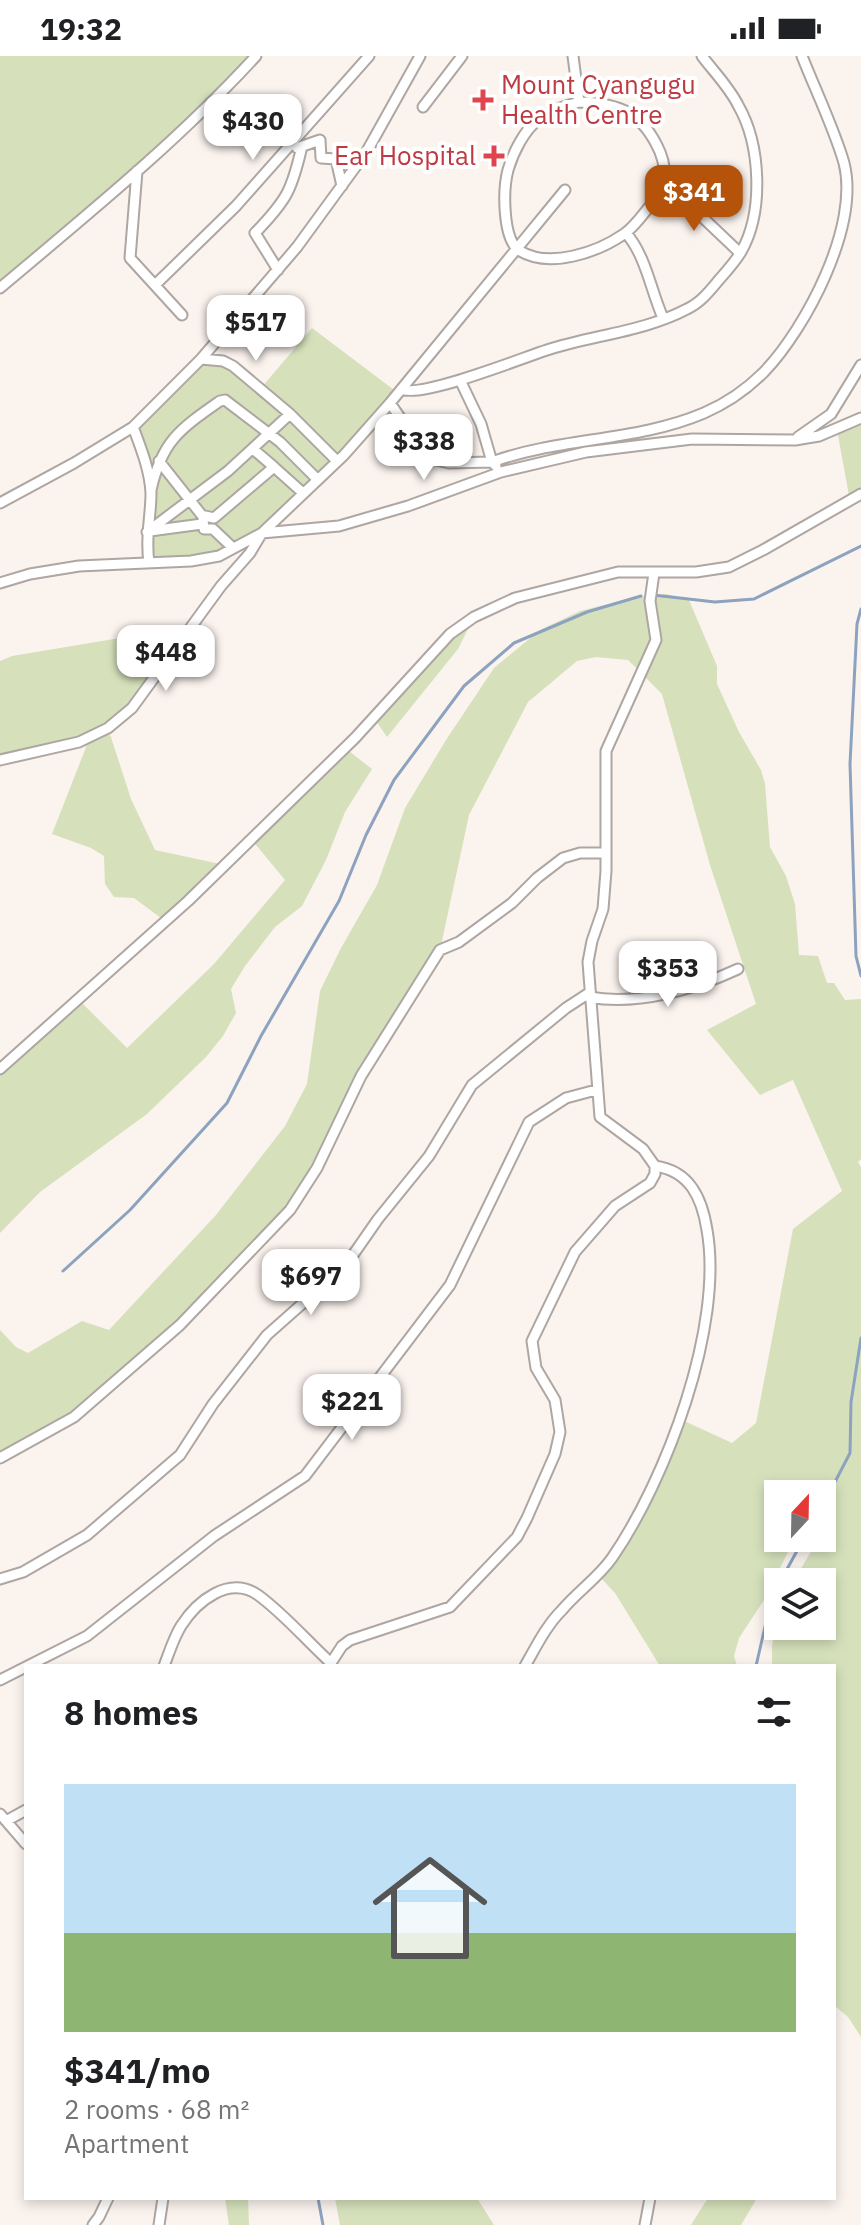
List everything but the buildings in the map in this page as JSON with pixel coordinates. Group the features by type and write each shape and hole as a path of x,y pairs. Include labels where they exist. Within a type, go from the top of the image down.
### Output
{"street":[{"path":"0,288 137,171 216,98 256,56"},
{"path":"155,285 236,206 369,56"},
{"path":"0,503 133,427 201,359 278,270 342,186 388,117 420,56"},
{"path":"423,107 462,56"},
{"path":"573,56 579,102"},
{"path":"402,389 412,391 460,380 550,348 629,330 688,309 705,297 740,253 754,213 754,154 747,124 738,104 702,56"},
{"path":"390,403 428,458 449,463 492,462 510,455 625,435 704,413 748,387 782,348 822,284 837,242 847,193 844,164 802,56"},
{"path":"579,102 602,103 637,117 651,133 664,162 664,188 626,233 601,248 572,256 545,258 517,250 508,235 505,200 507,172 520,141 539,119 579,102"},
{"path":"283,154 320,140 321,158 336,159 342,186"},
{"path":"278,270 255,233 277,210 293,185 302,146"},
{"path":"137,171 130,258 182,315"},
{"path":"664,188 699,214 740,253"},
{"path":"0,760 79,742 108,728 128,712 151,686 262,533 337,461 390,403 565,190"},
{"path":"626,233 644,266 650,290 663,318"},
{"path":"201,359 223,361 233,366 290,414 337,461"},
{"path":"795,440 831,414 861,365"},
{"path":"460,380 481,424 492,462 501,472"},
{"path":"149,562 147,532 151,490 159,461 171,440 220,401 225,400 268,433 317,479"},
{"path":"147,532 190,501 290,414"},
{"path":"0,583 30,574 79,566 191,561 219,556 262,533 339,526 408,506 501,472 586,452 692,439 795,440 819,436 861,418"},
{"path":"133,427 144,453 151,490"},
{"path":"253,449 303,493"},
{"path":"159,461 190,501 203,521 204,529 213,529 233,548"},
{"path":"147,532 203,521 210,516 214,518 274,467"},
{"path":"0,1069 188,901 374,718 450,634 474,617 515,598 618,572 696,572 729,567 861,494"},
{"path":"165,1664 180,1628 190,1614 215,1592 236,1587 257,1594 330,1664 350,1640 450,1607 463,1597 517,1537 555,1454 560,1432 555,1400 536,1368 532,1341 575,1252 615,1206 650,1183 655,1174 655,1166 643,1149 600,1117 588,962 603,909 606,751 641,670 654,648 656,631 650,601 654,573"},
{"path":"0,1458 74,1417 180,1325 290,1210 317,1168 361,1076 440,950 459,942 512,903 563,858 580,853 606,853"},
{"path":"0,1579 23,1572 87,1535 180,1455 213,1404 267,1335 346,1265 378,1219 429,1156 472,1085 566,1008 589,995 604,1000 632,999 709,983 738,969"},
{"path":"32,1664 87,1636 214,1536 305,1476 450,1285 529,1122 566,1098 596,1090"},
{"path":"526,1664 562,1610 599,1576 615,1554 637,1516 682,1420 702,1334 710,1274 709,1240 704,1209 695,1190 675,1171 655,1166"},
{"path":"0,1680 24,1668"},
{"path":"24,1811 3,1817 24,1842"},
{"path":"93,2225 107,2200"},
{"path":"159,2225 163,2200"},
{"path":"645,2225 650,2200"}],"green space":[{"path":"0,56 256,56 229,85 0,288"},
{"path":"312,328 398,393 262,533 219,558 151,566 151,490 133,427 201,359 223,361 261,388"},
{"path":"861,421 861,494 850,501 837,430"},
{"path":"666,594 689,600 717,666 717,684 761,770 770,847 786,876 795,904 799,955 818,956 827,983 834,983 845,1000 861,999 861,1159 858,1162 861,1167 861,2037 848,2017 836,2007 836,1664 772,1664 773,1640 836,1640 836,1568 801,1568 811,1552 836,1552 836,1480 764,1480 764,1552 788,1552 780,1568 764,1568 764,1600 739,1638 734,1656 736,1664 659,1664 615,1593 599,1576 615,1554 682,1420 732,1443 756,1423 793,1229 842,1191 793,1080 760,1095 707,1030 756,1004 710,865 662,694 628,660 596,657 577,661 528,702 469,815 440,950 361,1076 302,1193 180,1325 74,1417 0,1458 0,1330 16,1347 28,1353 82,1321 109,1330 216,1215 285,1126 307,1084 320,991 377,885 405,808 494,668 540,630 580,611 632,598"},
{"path":"474,617 458,649 387,737 374,718 424,660"},
{"path":"189,631 142,697 108,728 131,799 155,850 225,865 165,921 134,898 114,897 105,884 104,856 52,834 90,737 0,760 0,661 12,656 120,638"},
{"path":"345,748 372,769 345,812 326,860 302,906 275,927 231,989 236,1013 223,1036 206,1057 147,1114 40,1192 0,1233 0,1069 78,999 127,1048 214,964 285,880 251,839"},
{"path":"225,2200 248,2200 249,2225 229,2225"},
{"path":"335,2200 478,2200 494,2225 340,2225"},
{"path":"707,2200 756,2200 741,2225 691,2225"}],"waterway":[{"path":"653,595 715,602 754,599 861,546"},
{"path":"63,1271 130,1210 227,1103 261,1036 339,901 366,835 394,780 464,686 514,643 587,612 641,596"},
{"path":"861,609 857,624 850,764 856,956 861,976"},
{"path":"836,1480 850,1453 851,1402 861,1338"},
{"path":"788,1568 796,1552"},
{"path":"756,1664 764,1631"},
{"path":"318,2200 323,2225"}],"place":[{"name":"Mount Cyangugu Health Centre","path":"483,100"},
{"name":"Ear Hospital","path":"494,156"}]}
